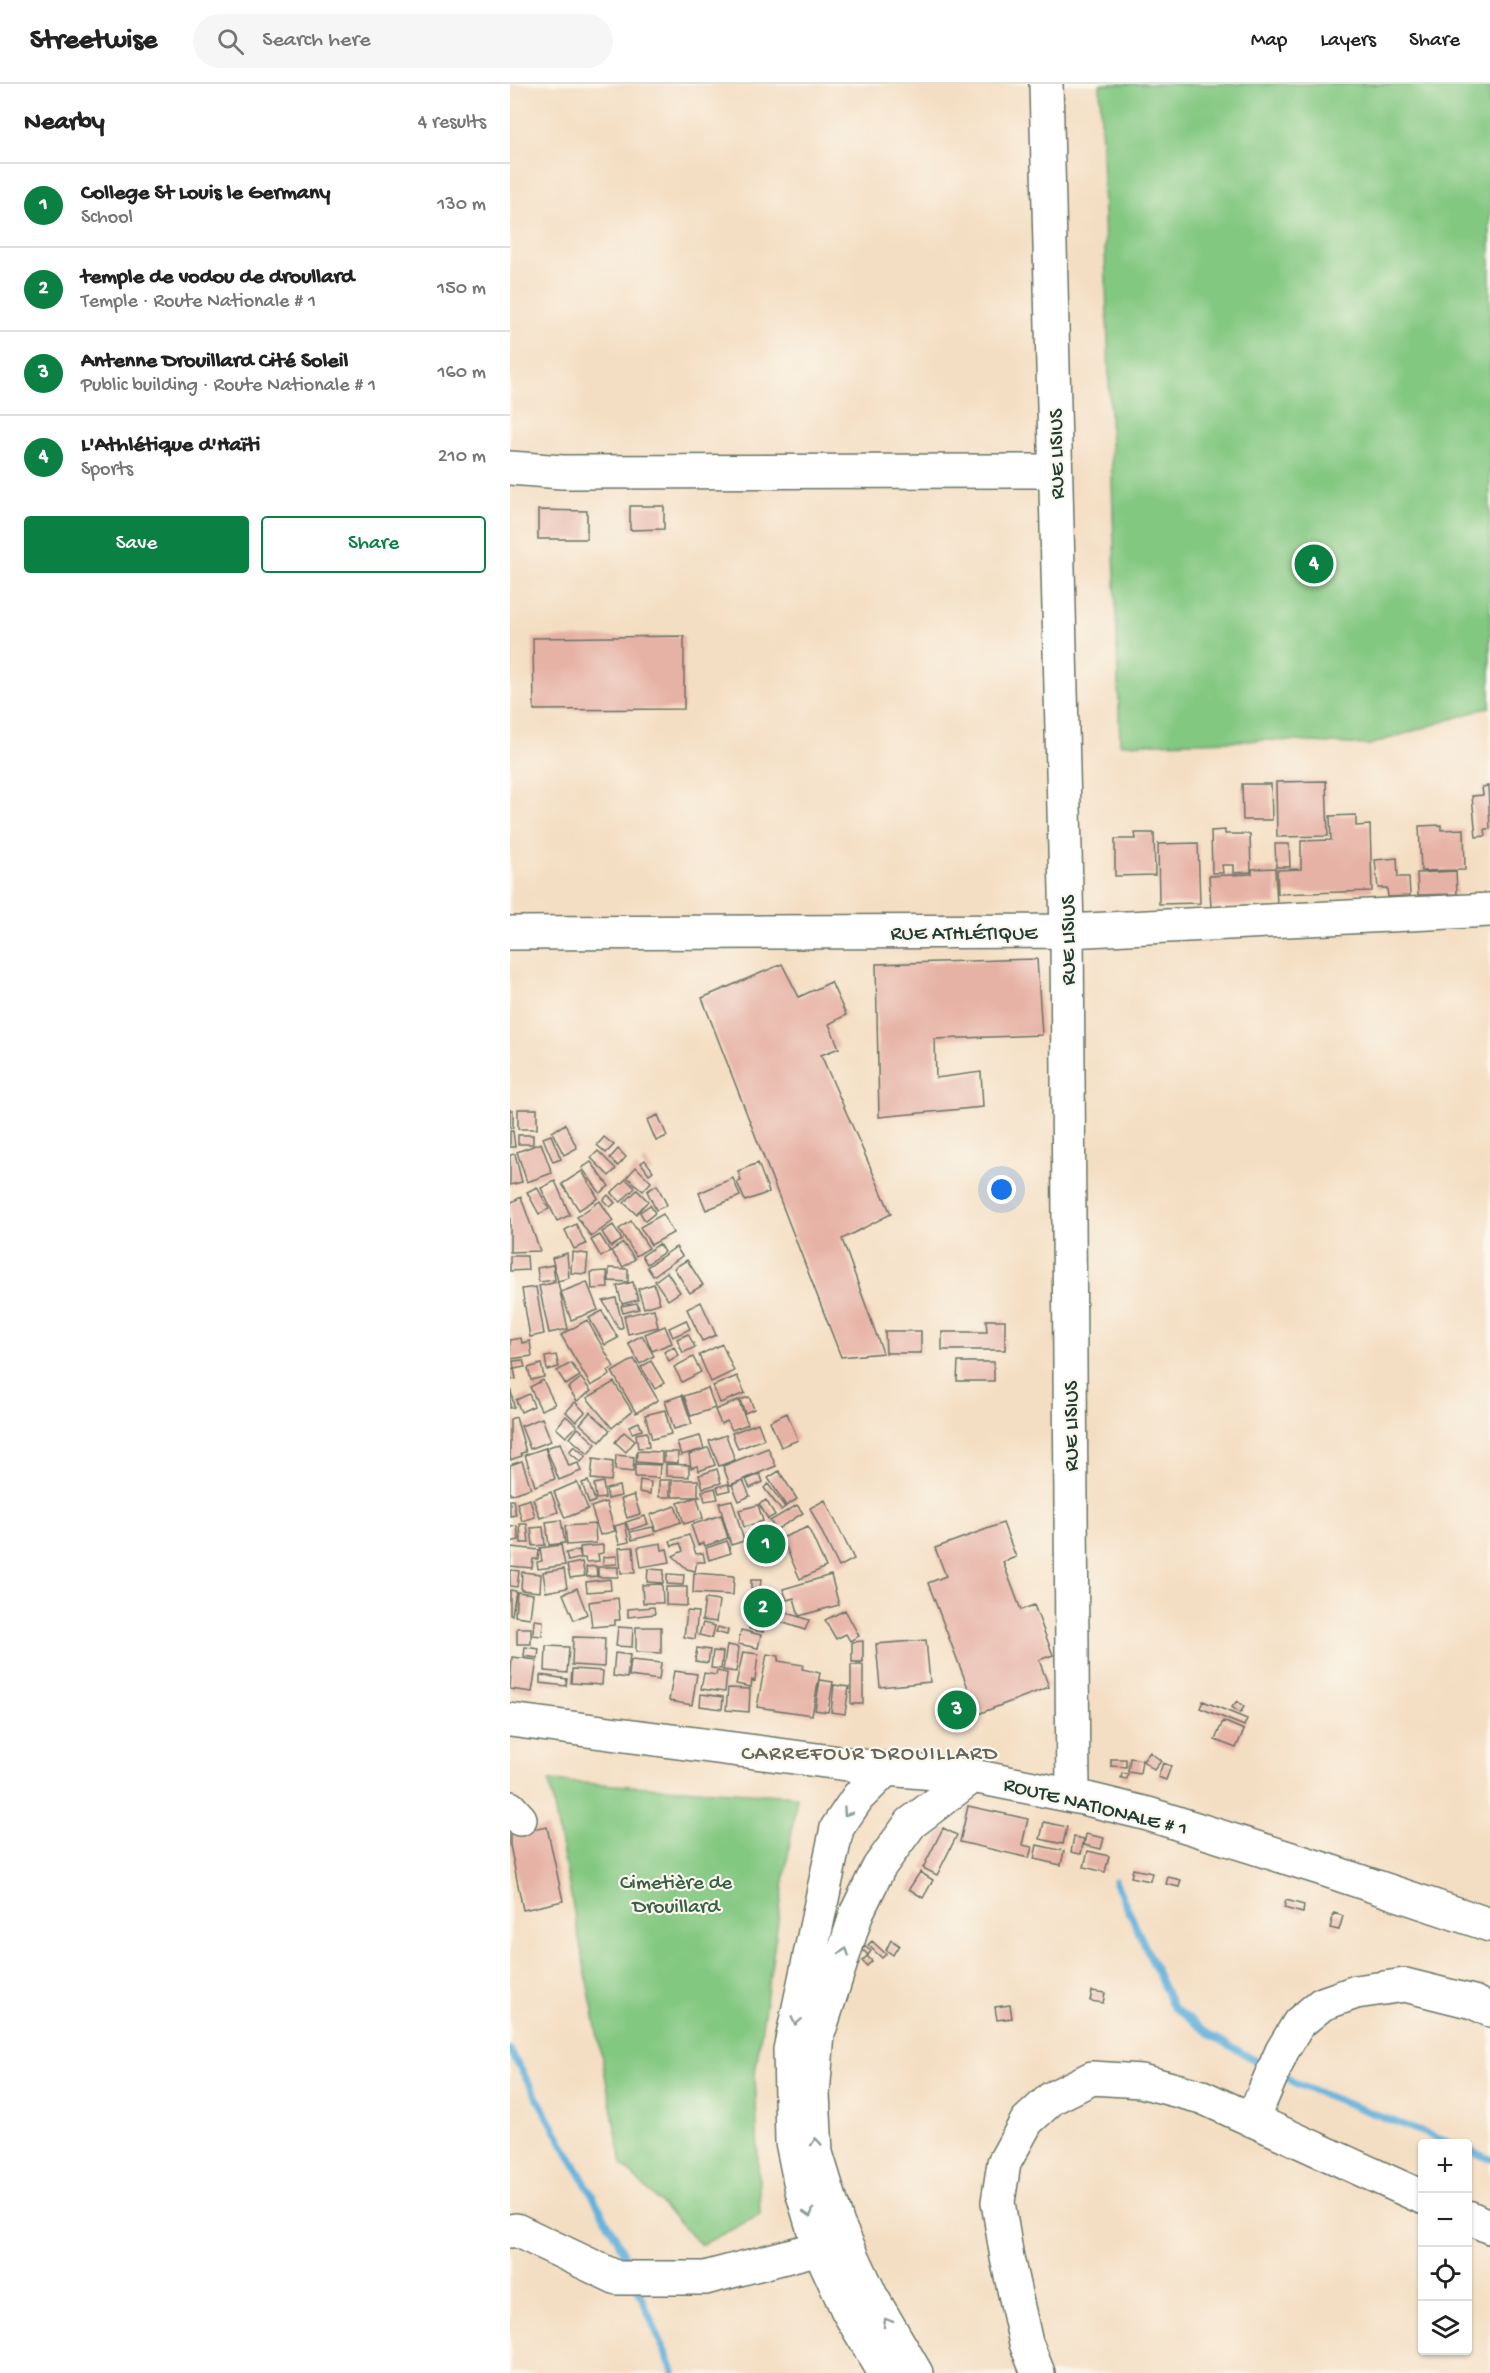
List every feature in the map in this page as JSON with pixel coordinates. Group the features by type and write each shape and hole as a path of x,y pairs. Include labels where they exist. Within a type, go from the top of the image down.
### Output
{"street":[{"name":"RUE LISIUS","path":"1046,84 1068,932 1078,1797"},
{"path":"510,468 562,472 1055,471"},
{"name":"RUE ATHLÉTIQUE","path":"510,933 1068,932 1490,910"},
{"name":"ROUTE NATIONALE # 1","path":"510,1720 886,1769 973,1776 1078,1797 1148,1814 1490,1925"},
{"path":"885,2373 848,2311 819,2248 802,2191 792,2142 790,2050 837,1827 858,1797 886,1769"},
{"path":"916,2373 871,2296 838,2224 816,2153 813,2094 816,2054 818,2034 857,1912 879,1867 911,1822 973,1776"},
{"path":"1252,2120 1282,2050 1299,2023 1322,2004 1356,1992 1405,1985 1473,2002 1490,2010"},
{"path":"1038,2373 1026,2343 1007,2258 998,2202 1004,2163 1027,2121 1052,2098 1092,2078 1141,2081 1202,2097 1418,2195"},
{"path":"1472,2219 1490,2227"},
{"path":"510,2231 516,2230 617,2278 705,2278 819,2248"}],"green space":[{"path":"1100,84 1490,84 1490,707 1369,745 1272,740 1120,744"},
{"name":"Cimetière de Drouillard","path":"549,1781 797,1796 755,2073 760,2215 701,2245 622,2164"}],"building":[{"path":"630,506 664,506 664,529 630,530"},
{"path":"538,510 587,511 587,539 538,539"},
{"path":"684,636 684,709 534,710 533,638"},
{"path":"1326,781 1328,836 1277,837 1276,782"},
{"path":"1242,784 1271,784 1272,820 1243,820"},
{"path":"1488,786 1490,829 1485,829 1486,836 1476,837 1472,796 1483,795 1482,787"},
{"path":"1356,815 1356,826 1370,825 1372,891 1278,894 1277,870 1301,869 1301,841 1331,840 1330,816"},
{"path":"1441,825 1441,830 1464,829 1465,870 1421,871 1419,826"},
{"path":"1225,830 1225,834 1250,834 1251,872 1234,873 1234,865 1222,865 1223,873 1212,873 1211,831"},
{"path":"1135,833 1154,833 1155,875 1115,876 1115,839 1136,839"},
{"path":"1198,843 1200,903 1159,904 1158,844"},
{"path":"1275,844 1289,844 1290,867 1276,867"},
{"path":"1397,858 1398,877 1409,877 1410,896 1388,897 1387,888 1378,888 1375,860"},
{"path":"1275,868 1277,904 1211,907 1209,876 1252,874 1252,869"},
{"path":"1456,871 1457,894 1418,895 1417,873"},
{"path":"1037,959 1042,1035 935,1039 936,1078 981,1072 983,1107 879,1117 876,964"},
{"path":"782,964 799,997 831,982 846,1015 829,1024 839,1048 821,1055 891,1214 842,1239 883,1353 841,1357 702,998"},
{"path":"518,1109 537,1109 537,1129 518,1129"},
{"path":"510,1110 513,1110 513,1128 510,1128"},
{"path":"658,1115 667,1136 656,1141 647,1120"},
{"path":"565,1124 577,1148 564,1155 552,1132"},
{"path":"510,1131 513,1131 515,1147 510,1147"},
{"path":"518,1135 533,1135 533,1144 518,1144"},
{"path":"551,1135 561,1159 553,1162 543,1138"},
{"path":"604,1137 614,1145 606,1153 597,1145"},
{"path":"541,1143 552,1173 527,1182 517,1152"},
{"path":"618,1149 626,1157 618,1166 610,1158"},
{"path":"598,1151 616,1169 609,1176 591,1158"},
{"path":"515,1154 522,1182 510,1185 510,1155"},
{"path":"645,1160 653,1171 649,1174 641,1163"},
{"path":"591,1162 609,1186 600,1193 582,1168"},
{"path":"758,1163 769,1192 745,1201 737,1182 741,1181 738,1171"},
{"path":"636,1167 651,1182 643,1191 627,1177"},
{"path":"582,1171 598,1198 579,1210 562,1184"},
{"path":"733,1178 740,1196 706,1210 699,1193"},
{"path":"626,1179 635,1188 621,1202 611,1193"},
{"path":"555,1181 570,1215 557,1221 541,1188"},
{"path":"657,1185 667,1205 656,1210 647,1191"},
{"path":"537,1187 549,1209 539,1214 527,1192"},
{"path":"637,1190 648,1201 636,1214 624,1203"},
{"path":"608,1195 615,1203 610,1207 603,1200"},
{"path":"521,1197 540,1251 510,1252 510,1203"},
{"path":"600,1201 613,1221 591,1237 577,1217"},
{"path":"650,1205 655,1213 645,1221 640,1212"},
{"path":"663,1214 673,1233 651,1245 640,1227"},
{"path":"631,1221 649,1248 636,1256 619,1229"},
{"path":"576,1224 586,1244 574,1249 565,1230"},
{"path":"613,1225 622,1240 611,1247 602,1232"},
{"path":"600,1235 610,1251 601,1257 591,1240"},
{"path":"623,1243 635,1259 623,1267 611,1251"},
{"path":"659,1244 664,1252 647,1264 642,1256"},
{"path":"676,1247 682,1256 653,1276 647,1267"},
{"path":"572,1252 588,1254 586,1274 571,1273"},
{"path":"567,1253 569,1278 558,1281 552,1258"},
{"path":"510,1256 527,1256 528,1270 510,1271"},
{"path":"687,1260 703,1285 690,1293 674,1268"},
{"path":"553,1265 555,1280 539,1282 537,1268"},
{"path":"609,1268 628,1269 628,1282 609,1281"},
{"path":"607,1271 608,1288 592,1289 591,1272"},
{"path":"667,1272 680,1292 668,1300 655,1281"},
{"path":"558,1282 568,1329 549,1333 539,1286"},
{"path":"587,1282 598,1310 571,1320 561,1292"},
{"path":"633,1282 638,1300 622,1304 617,1286"},
{"path":"654,1284 660,1303 644,1308 638,1289"},
{"path":"536,1287 544,1334 530,1337 522,1289"},
{"path":"616,1298 623,1327 619,1329 603,1301"},
{"path":"701,1302 716,1335 702,1341 687,1309"},
{"path":"637,1303 639,1309 623,1313 621,1306"},
{"path":"654,1309 658,1327 628,1334 624,1316"},
{"path":"602,1311 618,1338 605,1345 589,1318"},
{"path":"587,1320 614,1367 608,1371 610,1375 591,1386 561,1335"},
{"path":"686,1320 690,1329 673,1337 669,1328"},
{"path":"986,1320 1005,1320 1005,1350 942,1350 942,1332 987,1332"},
{"path":"665,1326 672,1343 652,1351 645,1334"},
{"path":"885,1331 921,1331 921,1353 886,1353"},
{"path":"688,1334 695,1347 683,1353 677,1339"},
{"path":"642,1335 654,1356 640,1364 628,1343"},
{"path":"521,1338 522,1343 530,1341 532,1356 510,1359 510,1340"},
{"path":"722,1344 734,1371 711,1382 699,1355"},
{"path":"674,1347 679,1355 669,1361 664,1352"},
{"path":"556,1355 559,1367 547,1370 545,1357"},
{"path":"693,1357 701,1372 682,1382 674,1367"},
{"path":"634,1359 658,1400 636,1413 612,1372"},
{"path":"523,1360 525,1367 514,1369 513,1361"},
{"path":"651,1361 664,1383 655,1389 641,1367"},
{"path":"958,1362 994,1362 994,1381 957,1381"},
{"path":"571,1363 580,1376 566,1385 557,1371"},
{"path":"541,1364 544,1377 531,1380 528,1368"},
{"path":"514,1369 516,1379 510,1380 510,1370"},
{"path":"737,1376 745,1393 720,1403 713,1386"},
{"path":"581,1378 591,1391 577,1401 568,1388"},
{"path":"543,1380 555,1404 541,1410 530,1387"},
{"path":"614,1382 632,1411 612,1428 587,1398"},
{"path":"708,1388 715,1408 691,1416 684,1396"},
{"path":"510,1392 514,1407 510,1408"},
{"path":"529,1394 534,1406 521,1412 516,1400"},
{"path":"682,1395 692,1424 674,1429 665,1401"},
{"path":"749,1397 754,1409 745,1413 740,1400"},
{"path":"738,1400 748,1424 732,1430 727,1421 721,1424 715,1410"},
{"path":"575,1402 585,1412 576,1422 566,1412"},
{"path":"665,1410 671,1434 652,1439 645,1415"},
{"path":"590,1412 610,1430 600,1442 580,1424"},
{"path":"787,1413 798,1440 781,1447 770,1421"},
{"path":"566,1416 577,1426 566,1437 556,1428"},
{"path":"516,1417 526,1452 510,1460 510,1419"},
{"path":"542,1418 551,1441 530,1449 521,1426"},
{"path":"639,1422 642,1430 632,1433 629,1426"},
{"path":"758,1423 764,1439 738,1449 732,1433"},
{"path":"578,1428 596,1444 588,1454 570,1438"},
{"path":"624,1432 635,1441 626,1452 615,1442"},
{"path":"647,1432 649,1447 638,1448 636,1434"},
{"path":"726,1435 735,1460 719,1466 709,1441"},
{"path":"700,1436 704,1449 681,1455 677,1442"},
{"path":"560,1443 569,1466 578,1463 581,1471 559,1480 546,1448"},
{"path":"574,1446 586,1456 581,1462 569,1452"},
{"path":"545,1448 555,1479 535,1486 525,1455"},
{"path":"709,1448 715,1465 699,1471 697,1466 691,1468 689,1454"},
{"path":"768,1448 776,1466 730,1485 723,1466"},
{"path":"637,1451 662,1452 662,1464 636,1462"},
{"path":"664,1452 678,1452 678,1463 664,1462"},
{"path":"616,1455 634,1457 633,1472 615,1470"},
{"path":"593,1459 613,1462 611,1481 591,1479"},
{"path":"522,1461 531,1488 510,1495 510,1465"},
{"path":"635,1464 660,1465 659,1478 635,1477"},
{"path":"666,1464 689,1465 689,1477 666,1476"},
{"path":"717,1469 721,1483 703,1488 699,1475"},
{"path":"779,1471 797,1499 786,1506 768,1478"},
{"path":"760,1474 763,1482 750,1488 746,1480"},
{"path":"640,1480 651,1482 650,1494 639,1492"},
{"path":"659,1480 670,1480 670,1497 659,1497"},
{"path":"672,1480 698,1480 700,1497 672,1497"},
{"path":"743,1480 750,1496 739,1501 732,1485"},
{"path":"588,1481 595,1501 589,1504 582,1483"},
{"path":"577,1482 588,1509 565,1518 554,1492"},
{"path":"603,1482 605,1498 596,1499 594,1484"},
{"path":"728,1484 730,1490 719,1493 717,1487"},
{"path":"768,1484 785,1507 781,1510 764,1488"},
{"path":"619,1486 621,1496 608,1499 606,1489"},
{"path":"715,1488 718,1499 705,1501 702,1491"},
{"path":"551,1492 558,1512 540,1518 533,1499"},
{"path":"634,1495 640,1514 627,1518 621,1499"},
{"path":"697,1497 703,1518 684,1524 678,1503"},
{"path":"530,1499 535,1517 522,1521 517,1503"},
{"path":"510,1500 513,1500 516,1515 510,1516"},
{"path":"732,1500 744,1541 731,1545 719,1503"},
{"path":"766,1500 775,1515 768,1519 759,1504"},
{"path":"825,1500 854,1559 839,1567 810,1508"},
{"path":"606,1502 615,1531 600,1535 591,1507"},
{"path":"758,1505 763,1521 744,1527 739,1510"},
{"path":"797,1505 803,1513 776,1530 770,1521"},
{"path":"675,1506 681,1522 656,1531 650,1515"},
{"path":"721,1515 728,1538 705,1546 704,1543 698,1545 691,1525"},
{"path":"645,1516 648,1524 629,1530 626,1522"},
{"path":"561,1520 565,1543 549,1545 546,1522"},
{"path":"625,1523 629,1542 619,1544 615,1526"},
{"path":"1003,1523 1016,1557 1003,1562 1021,1610 1034,1605 1053,1655 1039,1660 1049,1687 978,1714 928,1583 946,1576 935,1548"},
{"path":"520,1524 527,1524 529,1543 521,1543"},
{"path":"595,1524 596,1543 567,1545 565,1526"},
{"path":"517,1526 519,1540 510,1542 510,1527"},
{"path":"543,1527 545,1545 533,1546 531,1528"},
{"path":"653,1527 655,1534 632,1540 630,1532"},
{"path":"808,1527 826,1567 800,1579 782,1538"},
{"path":"689,1535 696,1554 703,1553 705,1562 697,1562 695,1571 687,1569 673,1556 683,1551 680,1543 672,1546 670,1541"},
{"path":"727,1541 731,1553 709,1560 706,1548"},
{"path":"661,1543 662,1550 667,1549 670,1562 641,1567 638,1547"},
{"path":"561,1545 565,1565 538,1569 537,1562 542,1561 540,1548"},
{"path":"603,1545 603,1553 598,1554 599,1561 586,1562 585,1558 581,1558 580,1547"},
{"path":"511,1547 539,1550 538,1559 533,1559 532,1568 510,1566"},
{"path":"633,1547 635,1573 621,1573 619,1548"},
{"path":"579,1550 581,1558 568,1561 566,1553"},
{"path":"617,1556 617,1564 603,1565 603,1557"},
{"path":"582,1562 585,1576 570,1578 567,1565"},
{"path":"596,1566 597,1576 587,1577 586,1567"},
{"path":"598,1567 618,1567 618,1577 598,1577"},
{"path":"564,1569 567,1588 546,1592 543,1572"},
{"path":"648,1569 664,1570 663,1583 647,1582"},
{"path":"510,1570 519,1571 517,1587 510,1586"},
{"path":"522,1572 541,1574 540,1592 521,1590"},
{"path":"694,1573 734,1576 733,1595 693,1593"},
{"path":"667,1574 684,1575 683,1585 667,1584"},
{"path":"831,1575 839,1605 799,1616 794,1598 787,1600 783,1589"},
{"path":"610,1579 611,1590 587,1592 586,1582"},
{"path":"751,1580 761,1580 760,1589 751,1589"},
{"path":"662,1584 663,1603 643,1603 642,1585"},
{"path":"666,1587 687,1587 687,1606 666,1605"},
{"path":"577,1588 587,1614 574,1620 563,1594"},
{"path":"510,1590 516,1591 512,1615 510,1615"},
{"path":"517,1592 533,1594 530,1618 515,1616"},
{"path":"618,1598 620,1620 615,1620 615,1625 592,1627 589,1602"},
{"path":"745,1598 760,1601 758,1610 743,1606"},
{"path":"705,1599 719,1601 716,1622 702,1620"},
{"path":"654,1607 655,1614 628,1617 628,1609"},
{"path":"769,1607 809,1620 805,1630 766,1617"},
{"path":"845,1610 859,1636 850,1641 846,1634 836,1639 825,1620"},
{"path":"687,1611 698,1612 695,1639 684,1637"},
{"path":"752,1616 766,1619 763,1632 749,1629"},
{"path":"534,1620 543,1621 542,1636 533,1635"},
{"path":"703,1623 715,1626 712,1638 699,1635"},
{"path":"618,1627 633,1628 632,1647 616,1646"},
{"path":"636,1627 661,1627 661,1653 636,1652"},
{"path":"718,1627 728,1630 727,1635 716,1632"},
{"path":"517,1628 531,1628 531,1644 517,1644"},
{"path":"741,1630 761,1635 758,1648 738,1644"},
{"path":"573,1637 605,1638 604,1667 572,1665"},
{"path":"926,1640 930,1682 880,1687 876,1644"},
{"path":"863,1641 863,1662 852,1662 852,1642"},
{"path":"727,1645 739,1647 736,1672 723,1670"},
{"path":"546,1646 569,1647 567,1673 545,1671"},
{"path":"525,1647 539,1649 538,1658 524,1656"},
{"path":"697,1648 710,1650 708,1663 695,1661"},
{"path":"713,1651 723,1652 721,1669 711,1668"},
{"path":"743,1652 758,1654 755,1681 752,1680 751,1687 736,1684"},
{"path":"615,1653 630,1655 627,1678 613,1676"},
{"path":"767,1654 779,1656 778,1661 803,1665 802,1669 820,1673 812,1715 757,1707"},
{"path":"512,1657 537,1660 532,1692 510,1689"},
{"path":"631,1660 661,1663 659,1680 629,1676"},
{"path":"851,1665 863,1665 863,1704 851,1704"},
{"path":"572,1669 603,1671 602,1685 571,1683"},
{"path":"674,1671 697,1674 692,1705 669,1701"},
{"path":"717,1671 727,1673 725,1692 701,1689 704,1673 716,1675"},
{"path":"540,1675 567,1679 566,1686 540,1683"},
{"path":"820,1680 833,1682 828,1712 815,1710"},
{"path":"834,1685 849,1687 845,1714 831,1712"},
{"path":"728,1688 750,1689 749,1712 726,1710"},
{"path":"701,1694 723,1697 722,1709 700,1706"},
{"path":"1203,1701 1247,1719 1244,1726 1200,1708"},
{"path":"1237,1701 1244,1707 1240,1713 1232,1707"},
{"path":"1223,1721 1244,1730 1236,1748 1215,1740"},
{"path":"1150,1752 1161,1761 1154,1770 1143,1761"},
{"path":"1130,1758 1142,1760 1140,1774 1128,1772"},
{"path":"1111,1759 1126,1759 1126,1767 1111,1766"},
{"path":"1163,1763 1171,1766 1166,1780 1158,1777"},
{"path":"1122,1773 1128,1774 1127,1779 1121,1778"},
{"path":"968,1806 1028,1819 1022,1845 1032,1847 1029,1858 960,1842"},
{"path":"1044,1822 1067,1827 1063,1844 1040,1839"},
{"path":"547,1827 563,1901 523,1910 510,1845 510,1834"},
{"path":"943,1828 957,1835 937,1875 923,1868"},
{"path":"1086,1834 1104,1838 1101,1849 1084,1845"},
{"path":"1074,1837 1084,1839 1081,1854 1071,1852"},
{"path":"1037,1845 1064,1851 1061,1865 1034,1859"},
{"path":"1088,1851 1109,1856 1105,1872 1084,1867"},
{"path":"1133,1869 1152,1873 1150,1881 1131,1877"},
{"path":"920,1872 933,1880 923,1898 909,1889"},
{"path":"1168,1877 1181,1880 1179,1887 1166,1884"},
{"path":"1286,1900 1304,1905 1303,1913 1284,1908"},
{"path":"1334,1913 1343,1916 1339,1930 1330,1928"},
{"path":"891,1940 899,1945 893,1955 886,1950"},
{"path":"872,1941 886,1954 882,1958 868,1945"},
{"path":"864,1946 871,1951 868,1955 862,1949"},
{"path":"867,1956 872,1961 867,1966 862,1961"},
{"path":"1092,1991 1105,1993 1103,2003 1090,2001"},
{"path":"1010,2005 1012,2018 997,2020 995,2007"}],"waterway":[{"path":"1115,1881 1173,2007 1211,2035 1265,2066"},
{"path":"510,2050 617,2239 630,2268"},
{"path":"1280,2074 1299,2085 1440,2139"},
{"path":"1472,2152 1490,2159"},
{"path":"637,2287 674,2373"}],"place":[{"name":"L'Athlétique d'Haïti","path":"1314,564"},
{"name":"College St Louis le Germany","path":"766,1544"},
{"name":"temple de vodou de droullard","path":"763,1608"},
{"name":"Antenne Drouillard Cité Soleil","path":"957,1710"}],"district":[{"name":"CARREFOUR DROUILLARD","path":"870,1751"}]}
